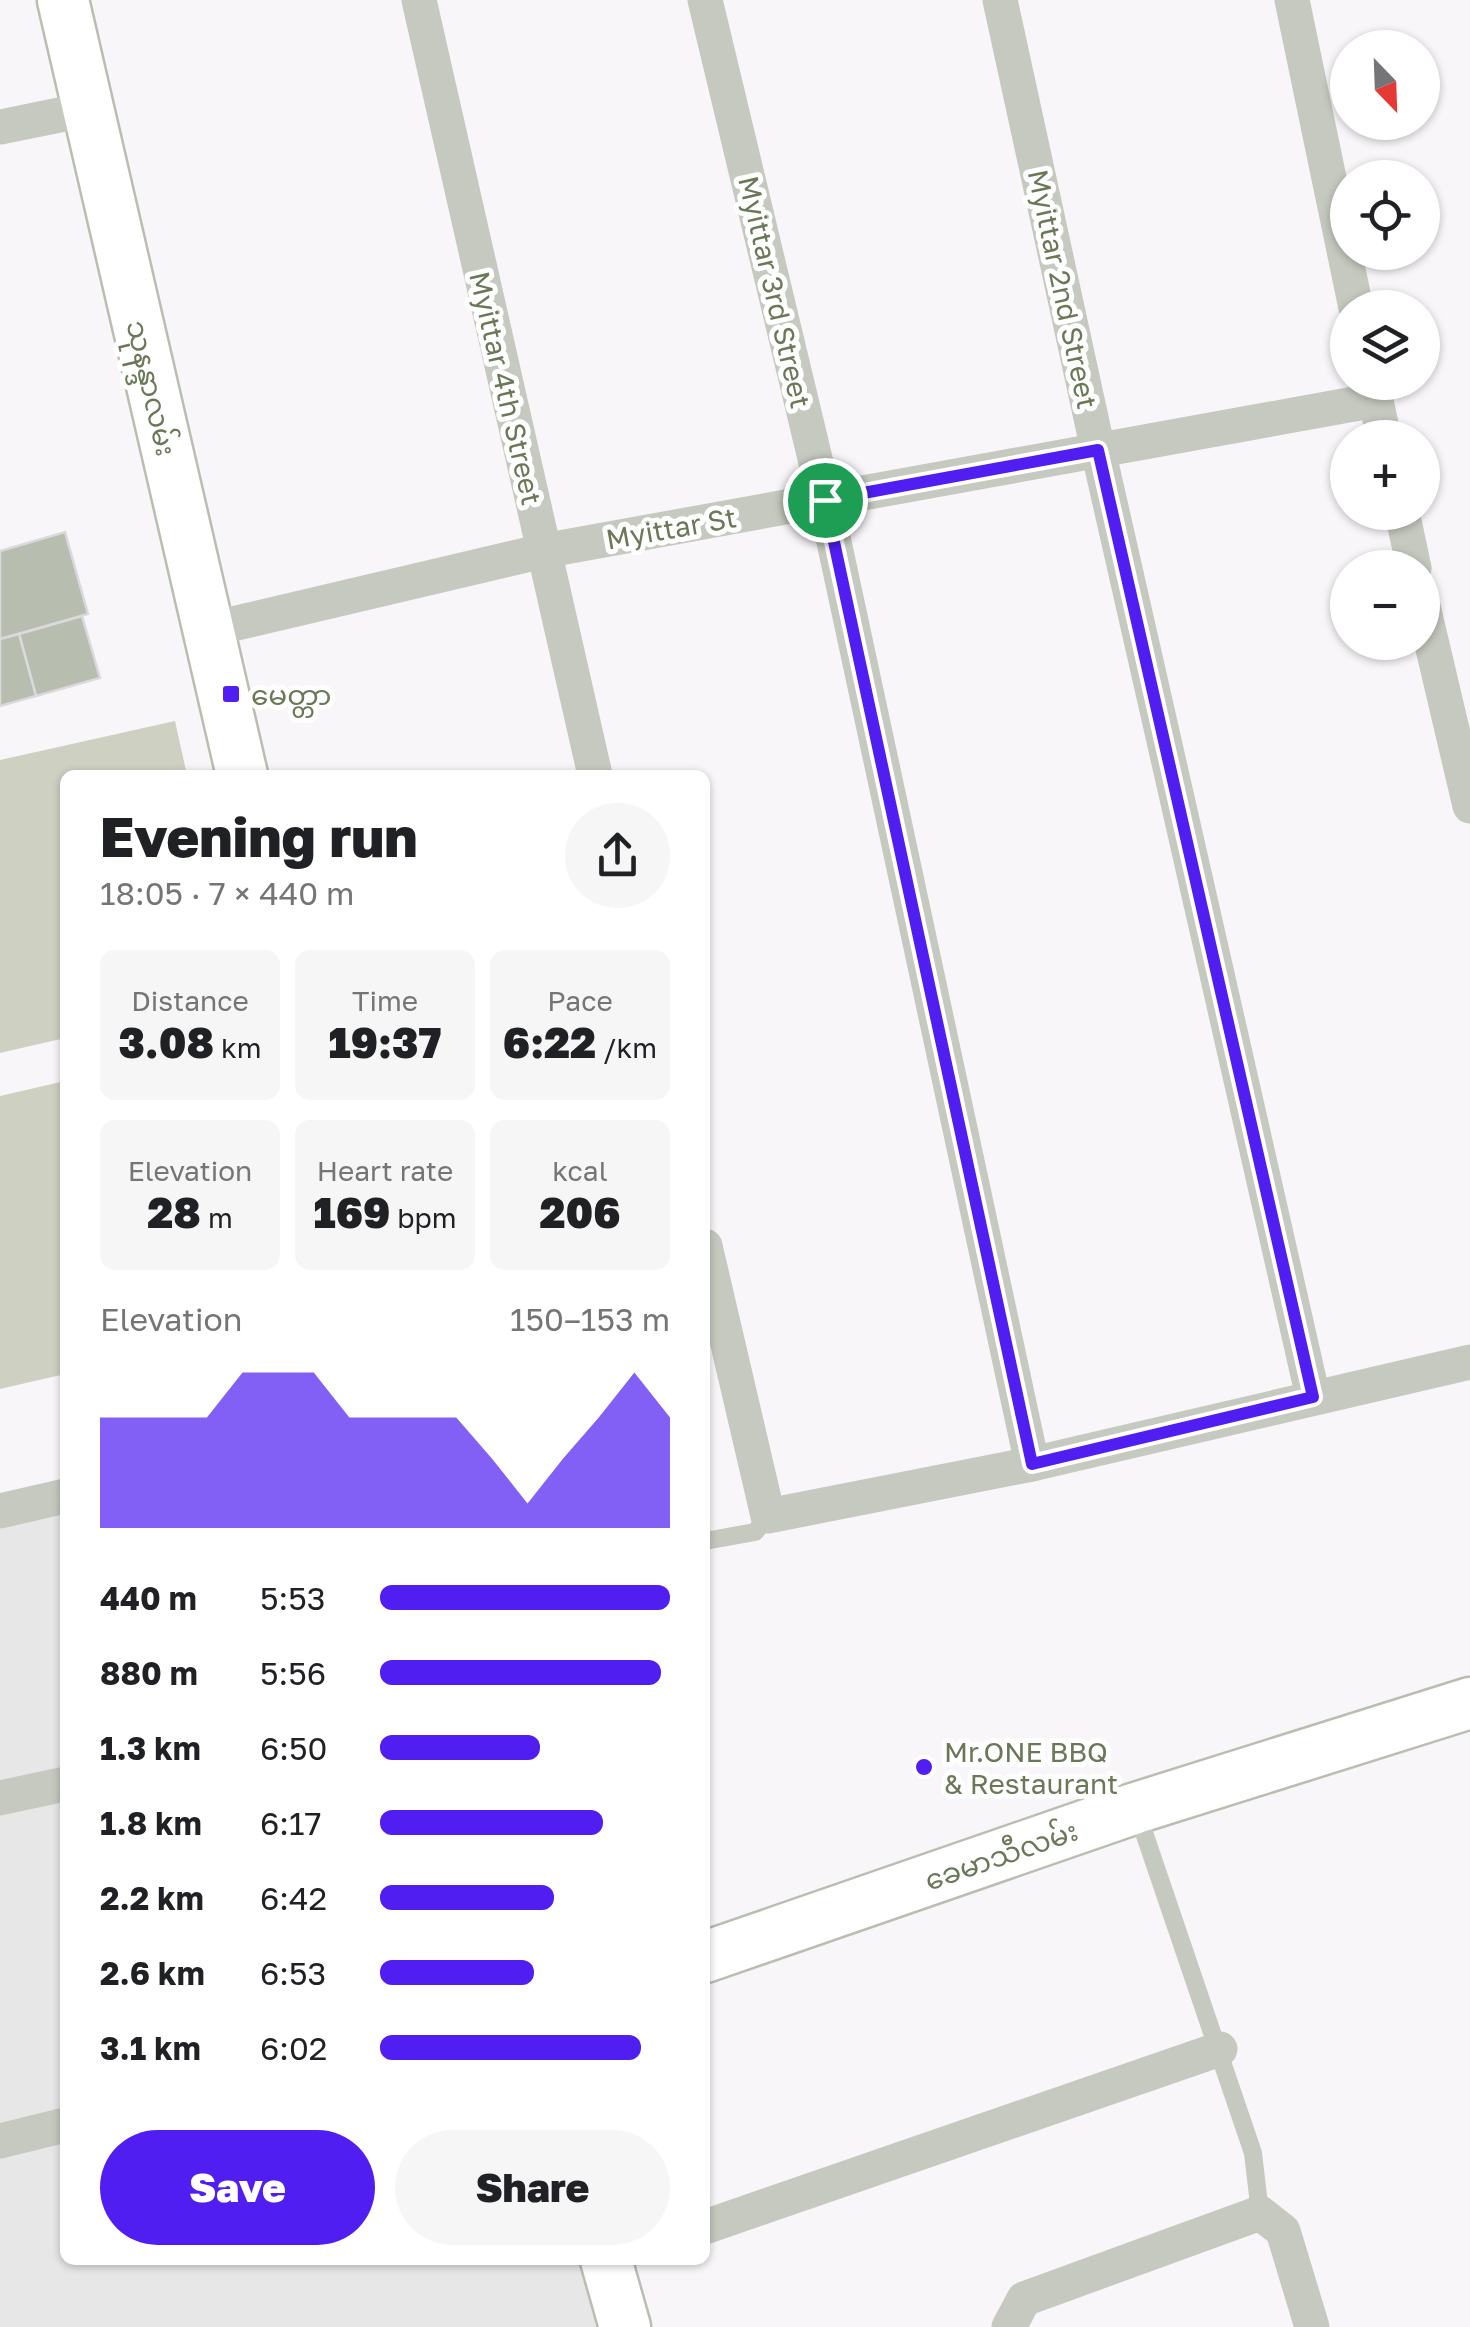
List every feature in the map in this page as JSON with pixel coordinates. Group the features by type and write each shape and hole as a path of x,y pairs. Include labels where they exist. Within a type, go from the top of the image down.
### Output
{"main road":[{"name":"သုနန္ဒာလမ်း","path":"63,0 241,770"},
{"name":"ခေမာသီလမ်း","path":"710,1955 1136,1808 1470,1702"},
{"path":"609,2265 625,2327"}],"street":[{"name":"Myittar 4th Street","path":"420,0 594,770"},
{"name":"Myittar 3rd Street","path":"705,0 825,500 1032,1464"},
{"name":"Myittar 2nd Street","path":"1000,0 1313,1397"},
{"path":"1292,0 1352,290"},
{"path":"0,128 89,109"},
{"name":"Myittar St","path":"207,630 543,551 1098,450 1332,400"},
{"path":"1436,660 1470,806"},
{"path":"710,1267 768,1516 1032,1464 1470,1362"},
{"path":"0,1511 60,1501"},
{"path":"0,1798 60,1785"},
{"path":"710,2225 1220,2050"},
{"path":"0,2140 60,2126"},
{"path":"1009,2327 1024,2299 1260,2213 1283,2232 1312,2327"}],"lane":[{"path":"710,1541 756,1532 768,1516"},
{"path":"1136,1808 1253,2153 1260,2213"}],"shaded area":[{"path":"175,721 186,770 60,770 60,1039 0,1053 0,760"},
{"path":"60,1082 60,1375 0,1389 0,1096"},
{"path":"60,1512 60,2265 596,2265 615,2327 0,2327 0,1523"}],"building":[{"path":"65,532 88,614 0,639 0,551"},
{"path":"82,616 100,678 36,696 19,634"},
{"path":"19,634 36,696 0,706 0,639"}],"place":[{"name":"မေတ္တာ","path":"231,694"},
{"name":"Mr.ONE BBQ & Restaurant","path":"924,1767"}],"route":[{"path":"1098,450 1313,1397 1032,1464 825,500 1098,450"}]}
